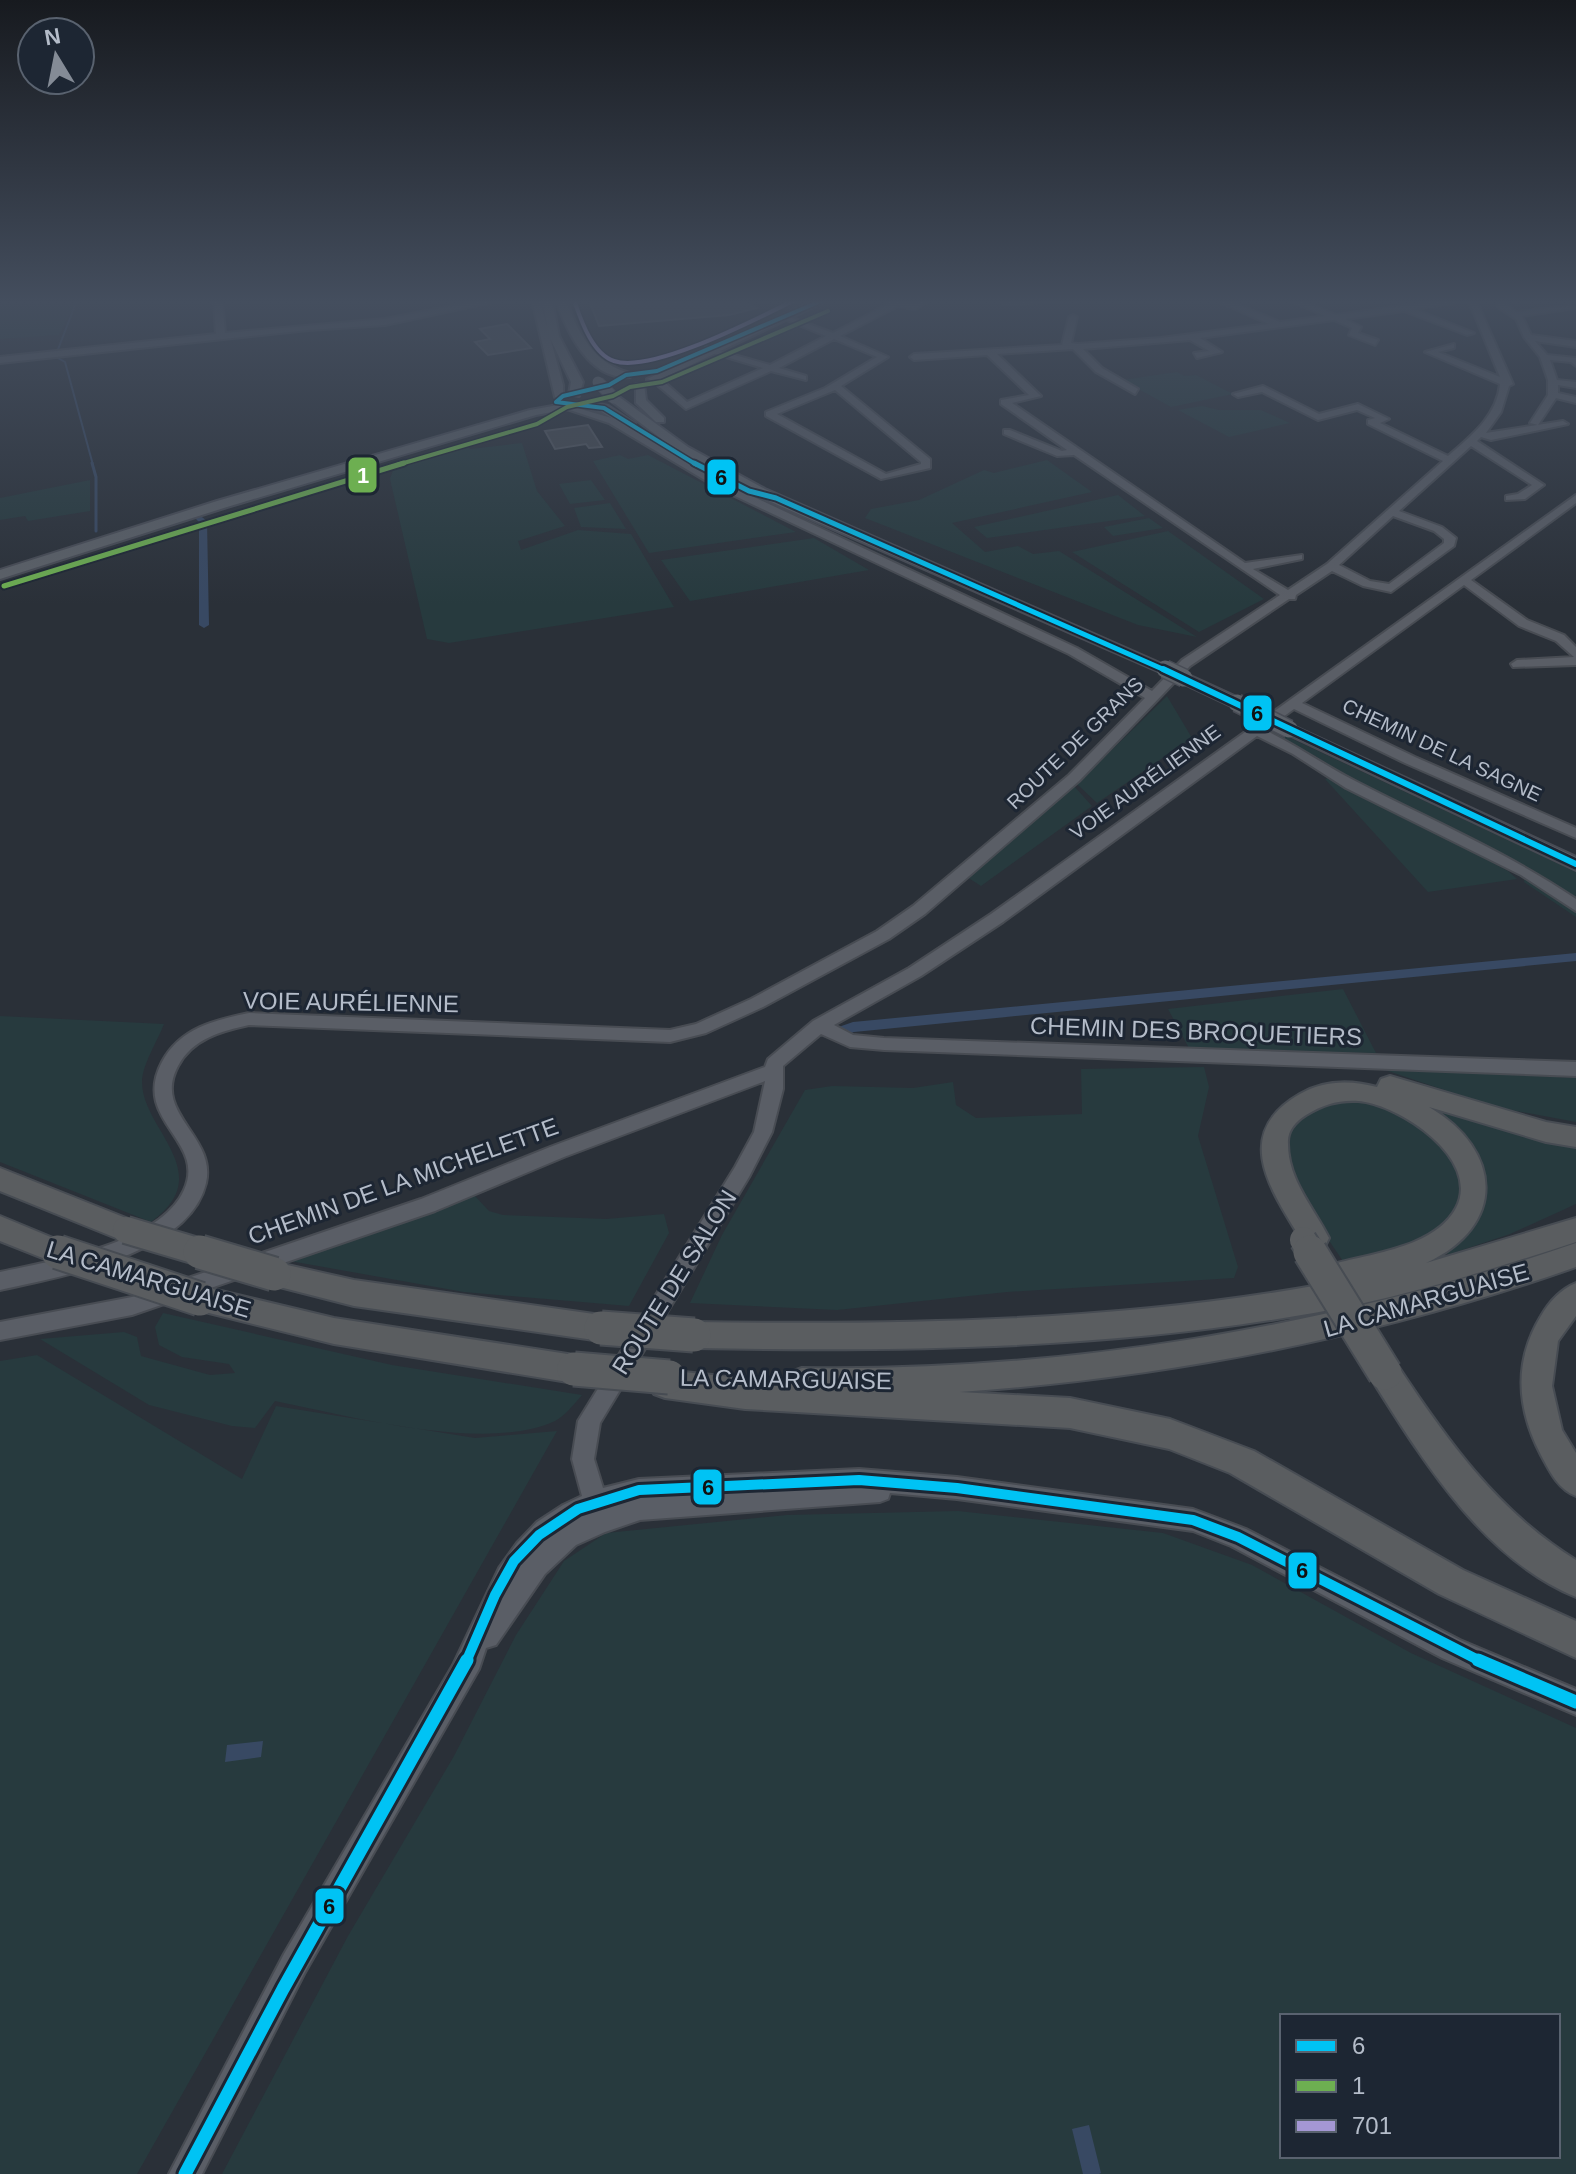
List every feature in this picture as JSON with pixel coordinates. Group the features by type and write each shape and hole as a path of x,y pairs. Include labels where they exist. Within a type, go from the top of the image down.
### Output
{"highway":[{"path":"1576,1137 1546,1132 1391,1086 1351,1081 1299,1089 1268,1110 1259,1147 1267,1174 1391,1371 1438,1457 1472,1498 1576,1580"},
{"path":"1011,1336 1223,1301 1361,1270 1419,1252 1441,1241 1459,1226 1471,1209 1476,1191 1473,1171 1462,1148 1439,1125 1406,1105 1366,1092 1333,1093 1300,1102 1281,1121 1274,1142 1280,1175 1309,1239"},
{"name":"LA CAMARGUAISE","path":"0,1179 126,1230 274,1274 417,1303 601,1328 694,1335 879,1339 1011,1336 1143,1325 1286,1305 1446,1270 1576,1230"},
{"name":"LA CAMARGUAISE","path":"0,1228 55,1251 200,1299 334,1331 468,1355 667,1381 917,1381 1035,1373 1189,1354 1330,1329 1487,1288 1576,1255"},
{"path":"1576,1296 1558,1310 1540,1341 1534,1367 1543,1424 1576,1480"},
{"path":"1391,1371 1478,1482 1520,1524 1576,1563"},
{"path":"667,1381 745,1395 1070,1413 1170,1434 1242,1462 1451,1582 1576,1640"}],"main road":[{"path":"0,575 230,501 568,401"},
{"path":"578,401 610,411 721,478 807,511 1165,669 1576,864"},
{"path":"619,401 684,450 760,492"},
{"path":"640,401 679,437 807,511"}],"street":[{"path":"576,401 722,486 1073,651 1153,697"},
{"path":"803,401 769,414 885,477 926,466 926,461 852,401"},
{"path":"1007,401 1004,402 1243,567 1291,596"},
{"path":"1287,401 1318,417 1358,407 1384,419 1371,422 1449,460"},
{"name":"ROUTE DE GRANS","path":"757,1003 883,935 919,910 1074,778 1186,663 1211,643 1291,596 1331,566 1475,437 1498,413 1502,401"},
{"path":"1535,423 1549,401"},
{"path":"1475,437 1563,424"},
{"path":"1007,432 1061,454 1079,451"},
{"path":"1475,437 1539,485 1521,497 1510,498"},
{"path":"1571,504 1576,514"},
{"name":"VOIE AURÉLIENNE","path":"772,1068 819,1025 906,978 997,918 1571,504"},
{"path":"1331,566 1367,584 1391,588 1450,544 1450,538 1438,529 1392,512"},
{"path":"1243,567 1298,557"},
{"path":"1463,579 1523,623 1560,638 1575,654"},
{"path":"1517,664 1575,654"},
{"name":"CHEMIN DE LA SAGNE","path":"1292,703 1410,760 1576,833"},
{"path":"1255,730 1298,751 1351,785 1526,872 1576,906"},
{"name":"VOIE AURÉLIENNE","path":"0,1281 140,1240 163,1229 177,1217 193,1196 198,1174 192,1144 162,1097 162,1082 173,1054 194,1034 217,1025 249,1019 670,1036 700,1029 757,1003"},
{"name":"CHEMIN DES BROQUETIERS","path":"819,1025 850,1041 884,1044 1576,1069"},
{"name":"CHEMIN DE LA MICHELETTE","path":"0,1331 132,1306 428,1205 772,1068"},
{"name":"ROUTE DE SALON","path":"598,1511 583,1459 589,1421 756,1145 770,1109 774,1089 772,1068"},
{"path":"185,2174 294,1964 464,1669 502,1581 525,1548 567,1513 922,1486 1139,1510 1193,1520 1238,1537 1451,1649 1576,1702"}],"green space":[{"path":"1161,401 1197,401 1171,407"},
{"path":"1202,406 1219,410 1261,410 1290,423 1229,437 1178,410"},
{"path":"522,443 537,491 565,526 518,541 521,550 578,530 631,534 674,607 449,643 427,639 390,479 393,470 414,457 467,444 470,449"},
{"path":"620,455 628,459 648,455 796,532 649,553 593,461"},
{"path":"1047,460 1092,492 952,523 985,552 1018,546 1033,554 1059,551 1197,637 1138,625 865,518 871,509 919,500 984,470 994,473"},
{"path":"90,480 90,511 28,521 25,516 0,520 0,498"},
{"path":"591,480 605,500 570,504 559,484"},
{"path":"1118,495 1145,516 987,538 974,527"},
{"path":"610,503 626,529 581,527 574,508"},
{"path":"1149,518 1163,528 1113,536 1104,527"},
{"path":"1168,531 1264,599 1199,632 1072,552"},
{"path":"814,538 869,570 690,601 661,560"},
{"path":"1167,696 1192,738 1097,803 1077,784"},
{"path":"1269,728 1576,872 1576,917 1524,882 1527,868 1348,778 1317,757 1273,734"},
{"path":"1331,777 1508,871 1517,879 1428,892 1325,779"},
{"path":"1073,785 1092,806 981,886 967,877"},
{"path":"1343,989 1376,1053 1190,1050 1168,1009"},
{"path":"0,1016 164,1024 147,1060 142,1082 145,1100 178,1169 178,1186 170,1204 151,1222 0,1162"},
{"path":"1204,1067 1209,1087 1198,1136 1238,1267 1234,1278 1007,1292 837,1310 690,1303 722,1235 805,1090 832,1086 913,1088 953,1082 956,1105 976,1118 1082,1114 1081,1069"},
{"path":"1379,1068 1576,1078 1576,1122 1495,1107"},
{"path":"1417,1098 1576,1141 1576,1204 1510,1234 1447,1255 1476,1223 1485,1203 1486,1186 1481,1169 1471,1154"},
{"path":"1334,1102 1364,1103 1394,1109 1417,1121 1453,1154 1459,1169 1459,1196 1454,1212 1438,1228 1414,1242 1344,1263 1303,1198 1289,1160 1288,1143 1293,1128 1301,1118"},
{"path":"474,1195 489,1211 503,1215 606,1219 664,1214 669,1233 629,1306 464,1292 290,1261 287,1257"},
{"path":"163,1313 392,1365 582,1395 555,1421 526,1430 493,1433 417,1429 275,1401 255,1428 232,1426 149,1405 40,1339 124,1332 137,1337 141,1356 210,1375 235,1373 229,1364 182,1357 159,1345 155,1327"},
{"path":"37,1355 242,1479 276,1406 475,1438 557,1431 137,2174 0,2174 0,1361"},
{"path":"958,1511 1163,1533 1252,1565 1411,1653 1576,1728 1576,2174 222,2174 348,1936 454,1756 516,1635 564,1561 606,1533 787,1515"}],"water":[{"path":"263,1741 261,1757 225,1762 227,1745"},
{"path":"1089,2125 1099,2174 1083,2174 1072,2129"}],"building":[{"path":"588,425 602,447 589,448 586,444 555,449 545,431"}],"waterway":[{"path":"76,401 93,465"},
{"path":"92,463 96,477 96,531"},
{"path":"198,517 203,521 204,625"},
{"path":"835,1033 853,1027 1576,957"}],"transit line":[{"name":"6","path":"557,401 604,408 701,467 749,491 776,498 1094,636 1576,864"},
{"name":"1","path":"4,586 226,515 537,424 567,407 590,401"},
{"name":"6","path":"185,2174 283,1989 455,1685 495,1595 514,1561 551,1525 578,1509 608,1498 639,1490 859,1480 957,1488 1193,1520 1238,1537 1451,1649 1576,1702"}]}
